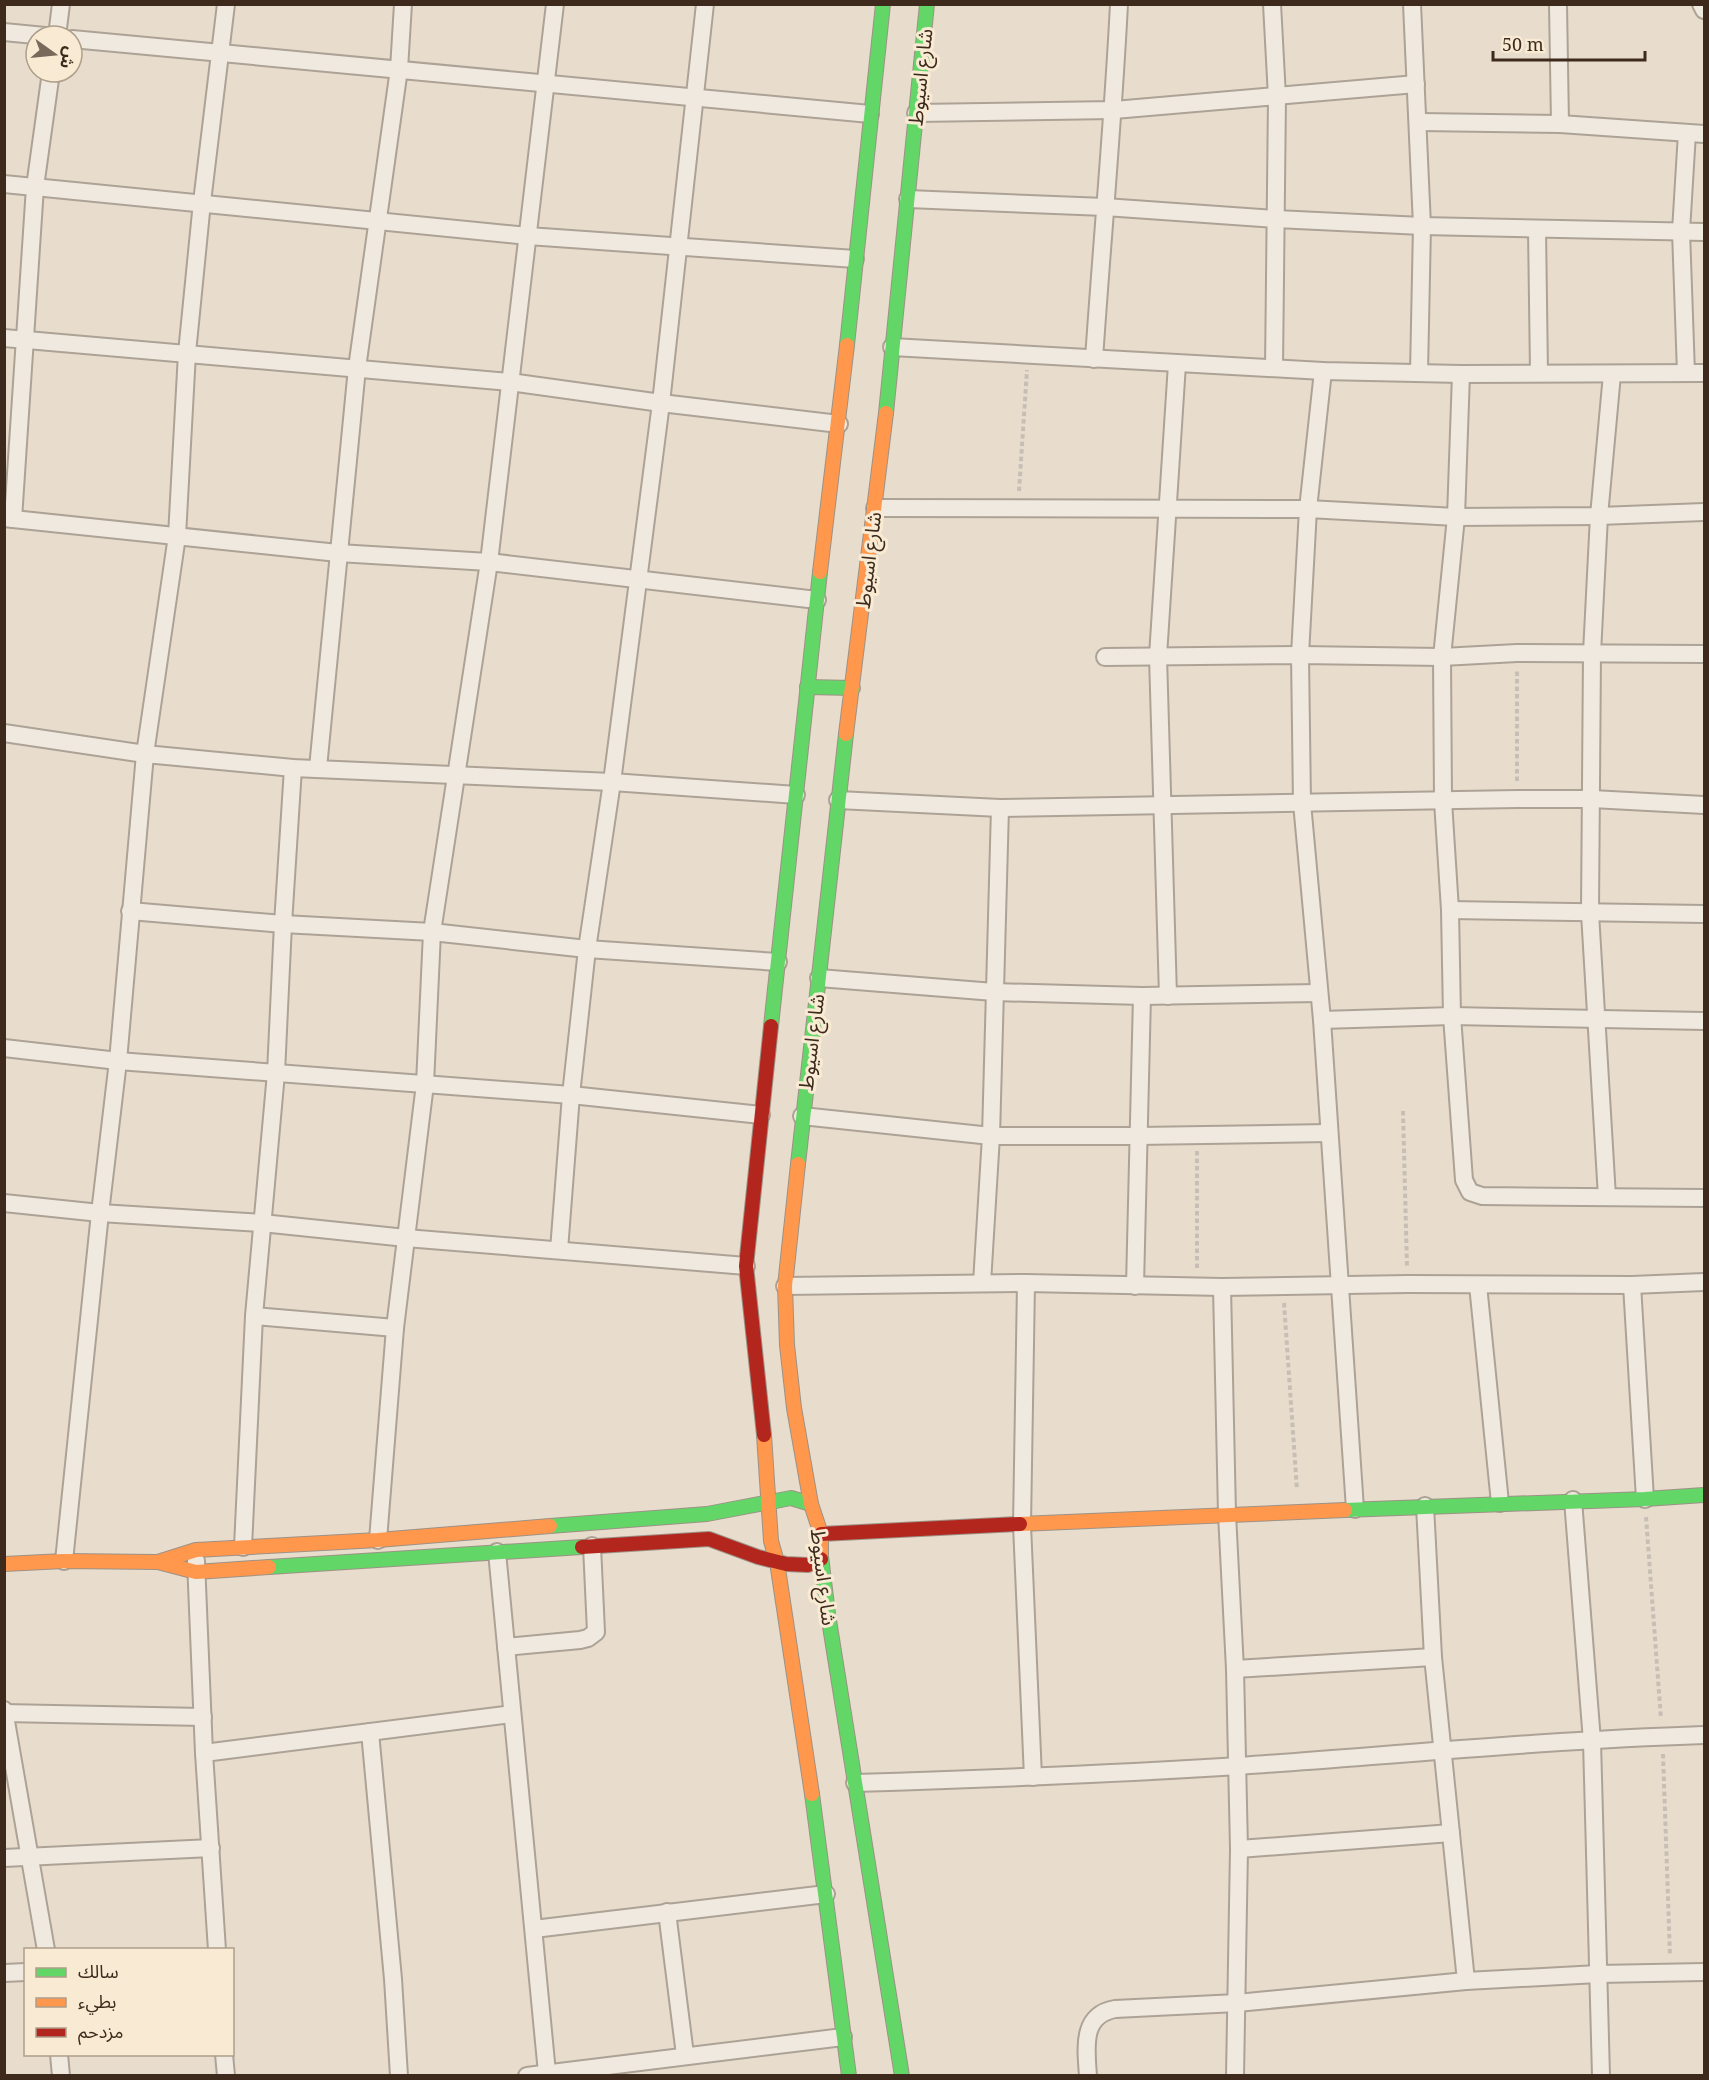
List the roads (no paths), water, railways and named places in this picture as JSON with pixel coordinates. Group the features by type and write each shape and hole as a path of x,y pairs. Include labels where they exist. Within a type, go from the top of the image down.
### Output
{"street":[{"path":"58,24 61,4"},
{"path":"64,1562 118,1061 145,754 177,536 187,353 202,202 226,4"},
{"path":"318,768 357,368 399,69 404,4"},
{"path":"378,1540 395,1328 425,1084 432,932 489,562 555,4"},
{"path":"559,1250 571,1095 587,949 639,580 705,4"},
{"path":"849,2076 826,1894 777,1562 771,1541 746,1266 777,962 883,4"},
{"name":"شارع اسيوط","path":"902,2076 821,1559 821,1534 811,1504 794,1408 787,1345 785,1286 838,800 875,508 927,4"},
{"path":"1094,359 1114,110 1119,4"},
{"path":"1272,4 1277,98 1274,368"},
{"path":"1412,4 1422,226 1419,373"},
{"path":"1557,4 1560,124"},
{"path":"1701,4 1704,10"},
{"path":"4,32 24,34"},
{"path":"84,40 870,114"},
{"path":"49,84 35,187 9,518 338,553 489,562 817,600"},
{"path":"916,113 1114,110 1277,98 1416,84"},
{"path":"1419,122 1560,124 1704,134"},
{"path":"1686,373 1682,231 1687,133"},
{"path":"4,184 528,236 855,259"},
{"path":"908,199 1105,207 1422,226 1704,232"},
{"path":"1538,229 1539,373"},
{"path":"4,338 510,382 838,424"},
{"path":"892,347 1323,371 1461,374 1704,373"},
{"path":"1168,996 1158,656 1177,364"},
{"path":"1323,371 1308,509 1300,655 1302,802 1322,1020 1355,1509"},
{"path":"1461,374 1455,517 1442,657 1443,801 1450,910 1452,1016 1464,1180 1470,1192 1482,1196 1704,1198"},
{"path":"1607,1197 1590,913 1592,653 1599,516 1612,374"},
{"path":"875,508 1308,509 1455,517 1599,516 1704,512"},
{"path":"1105,657 1300,655 1442,657 1517,653 1704,654"},
{"path":"807,687 853,688"},
{"path":"4,733 145,754 293,768 612,782 796,795"},
{"path":"243,1547 254,1316 276,1074 293,768"},
{"path":"838,800 1000,808 1517,799 1704,805"},
{"path":"982,1283 991,1136 1000,808"},
{"path":"1450,910 1704,914"},
{"path":"130,911 283,924 432,932 587,949 777,962"},
{"path":"819,978 994,992 1142,996 1319,993"},
{"path":"1135,1286 1142,996"},
{"path":"1322,1020 1452,1016 1704,1021"},
{"path":"4,1048 118,1061 571,1095 761,1115"},
{"path":"802,1116 991,1136 1197,1136 1329,1133"},
{"path":"4,1203 100,1212 262,1222 406,1238 746,1266"},
{"path":"785,1286 1026,1283 1197,1287 1339,1287 1408,1284 1632,1285 1704,1282"},
{"path":"1026,1283 1022,1525 1033,1777"},
{"path":"1478,1285 1500,1503"},
{"path":"1632,1285 1645,1498"},
{"path":"1222,1287 1227,1514 1235,1669 1239,1849 1235,2076"},
{"path":"254,1316 395,1328"},
{"path":"821,1534 1227,1514 1704,1495"},
{"path":"158,1562 196,1550 378,1540 707,1514 791,1498 811,1504"},
{"path":"1573,1500 1592,1740 1601,2076"},
{"path":"1425,1506 1433,1657 1466,1981"},
{"path":"707,1514 709,1539"},
{"path":"4,1564 158,1562 196,1572 709,1539 777,1562 808,1565 821,1559"},
{"path":"506,1647 580,1640 596,1632 592,1546"},
{"path":"196,1550 202,1717 217,1948"},
{"path":"497,1552 547,2073"},
{"path":"1235,1669 1433,1657"},
{"path":"46,1948 5,1712 202,1717"},
{"path":"204,1753 512,1714"},
{"path":"370,1732 393,1979 399,2076"},
{"path":"855,1783 1033,1777 1237,1766 1592,1740 1704,1735"},
{"path":"1239,1849 1451,1833"},
{"path":"4,1858 211,1848"},
{"path":"534,1929 826,1894"},
{"path":"667,1912 685,2055"},
{"path":"4,1973 24,1972"},
{"path":"1088,2076 1090,2026 1096,2016 1104,2011 1237,2003 1466,1981 1598,1974 1704,1972"},
{"path":"526,2076 843,2037"},
{"path":"59,2056 61,2076"},
{"path":"224,2056 226,2076"}]}
